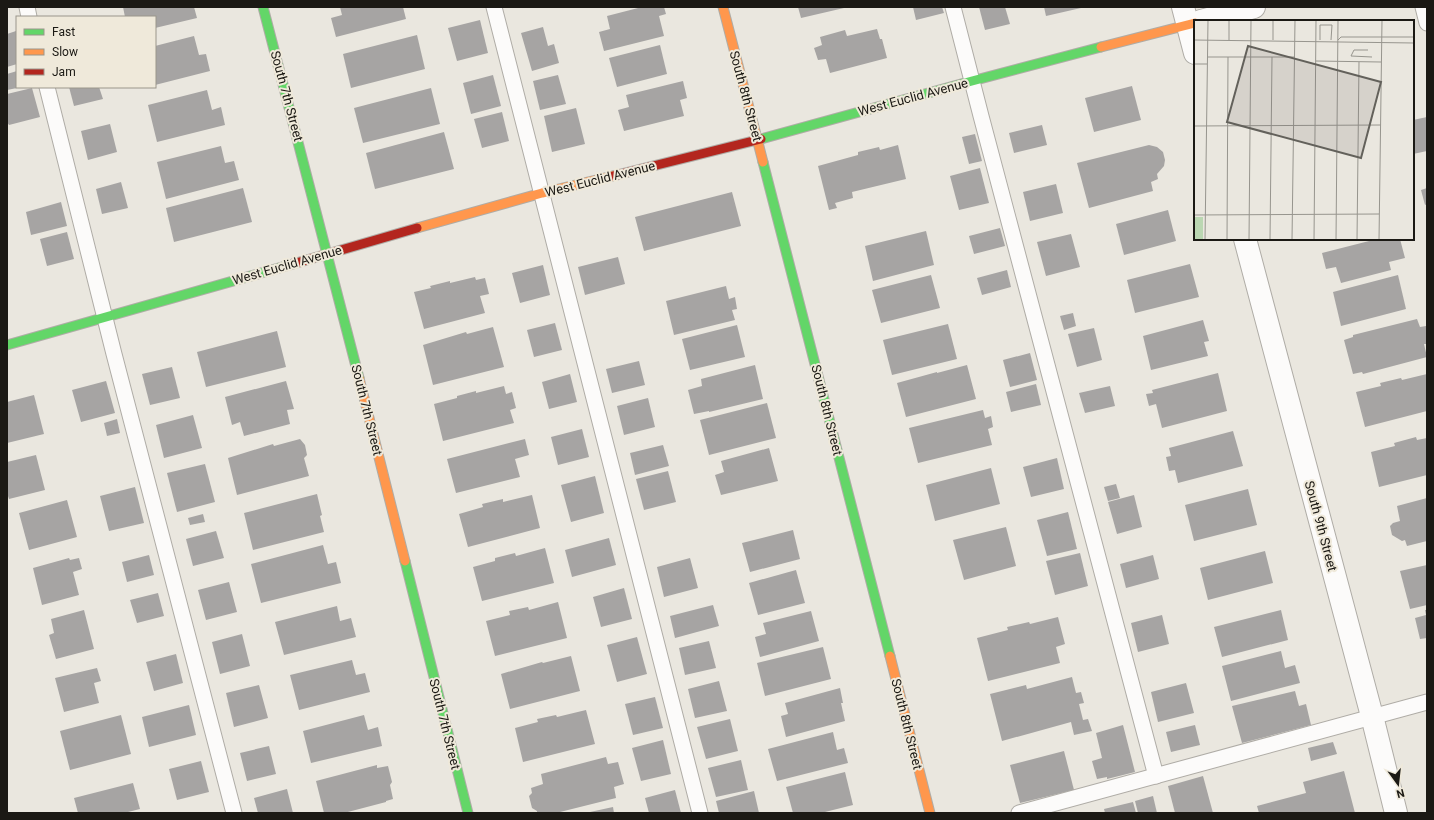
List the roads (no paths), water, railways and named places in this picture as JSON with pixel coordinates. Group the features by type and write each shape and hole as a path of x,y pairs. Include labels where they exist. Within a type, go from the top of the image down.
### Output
{"street":[{"name":"South 7th Street","path":"263,7 328,254 468,813"},
{"name":"South 8th Street","path":"723,7 930,813"},
{"name":"West Euclid Avenue","path":"7,345 542,193 758,140 1192,19 1254,7"},
{"path":"1192,19 1194,42"},
{"name":"South 9th Street","path":"1245,240 1372,716 1396,813"}],"lane":[{"path":"494,7 700,813"},
{"path":"953,7 1156,776"},
{"path":"1423,7 1427,23"},
{"path":"46,88 104,317 234,813"},
{"path":"1019,813 1427,702"}]}
